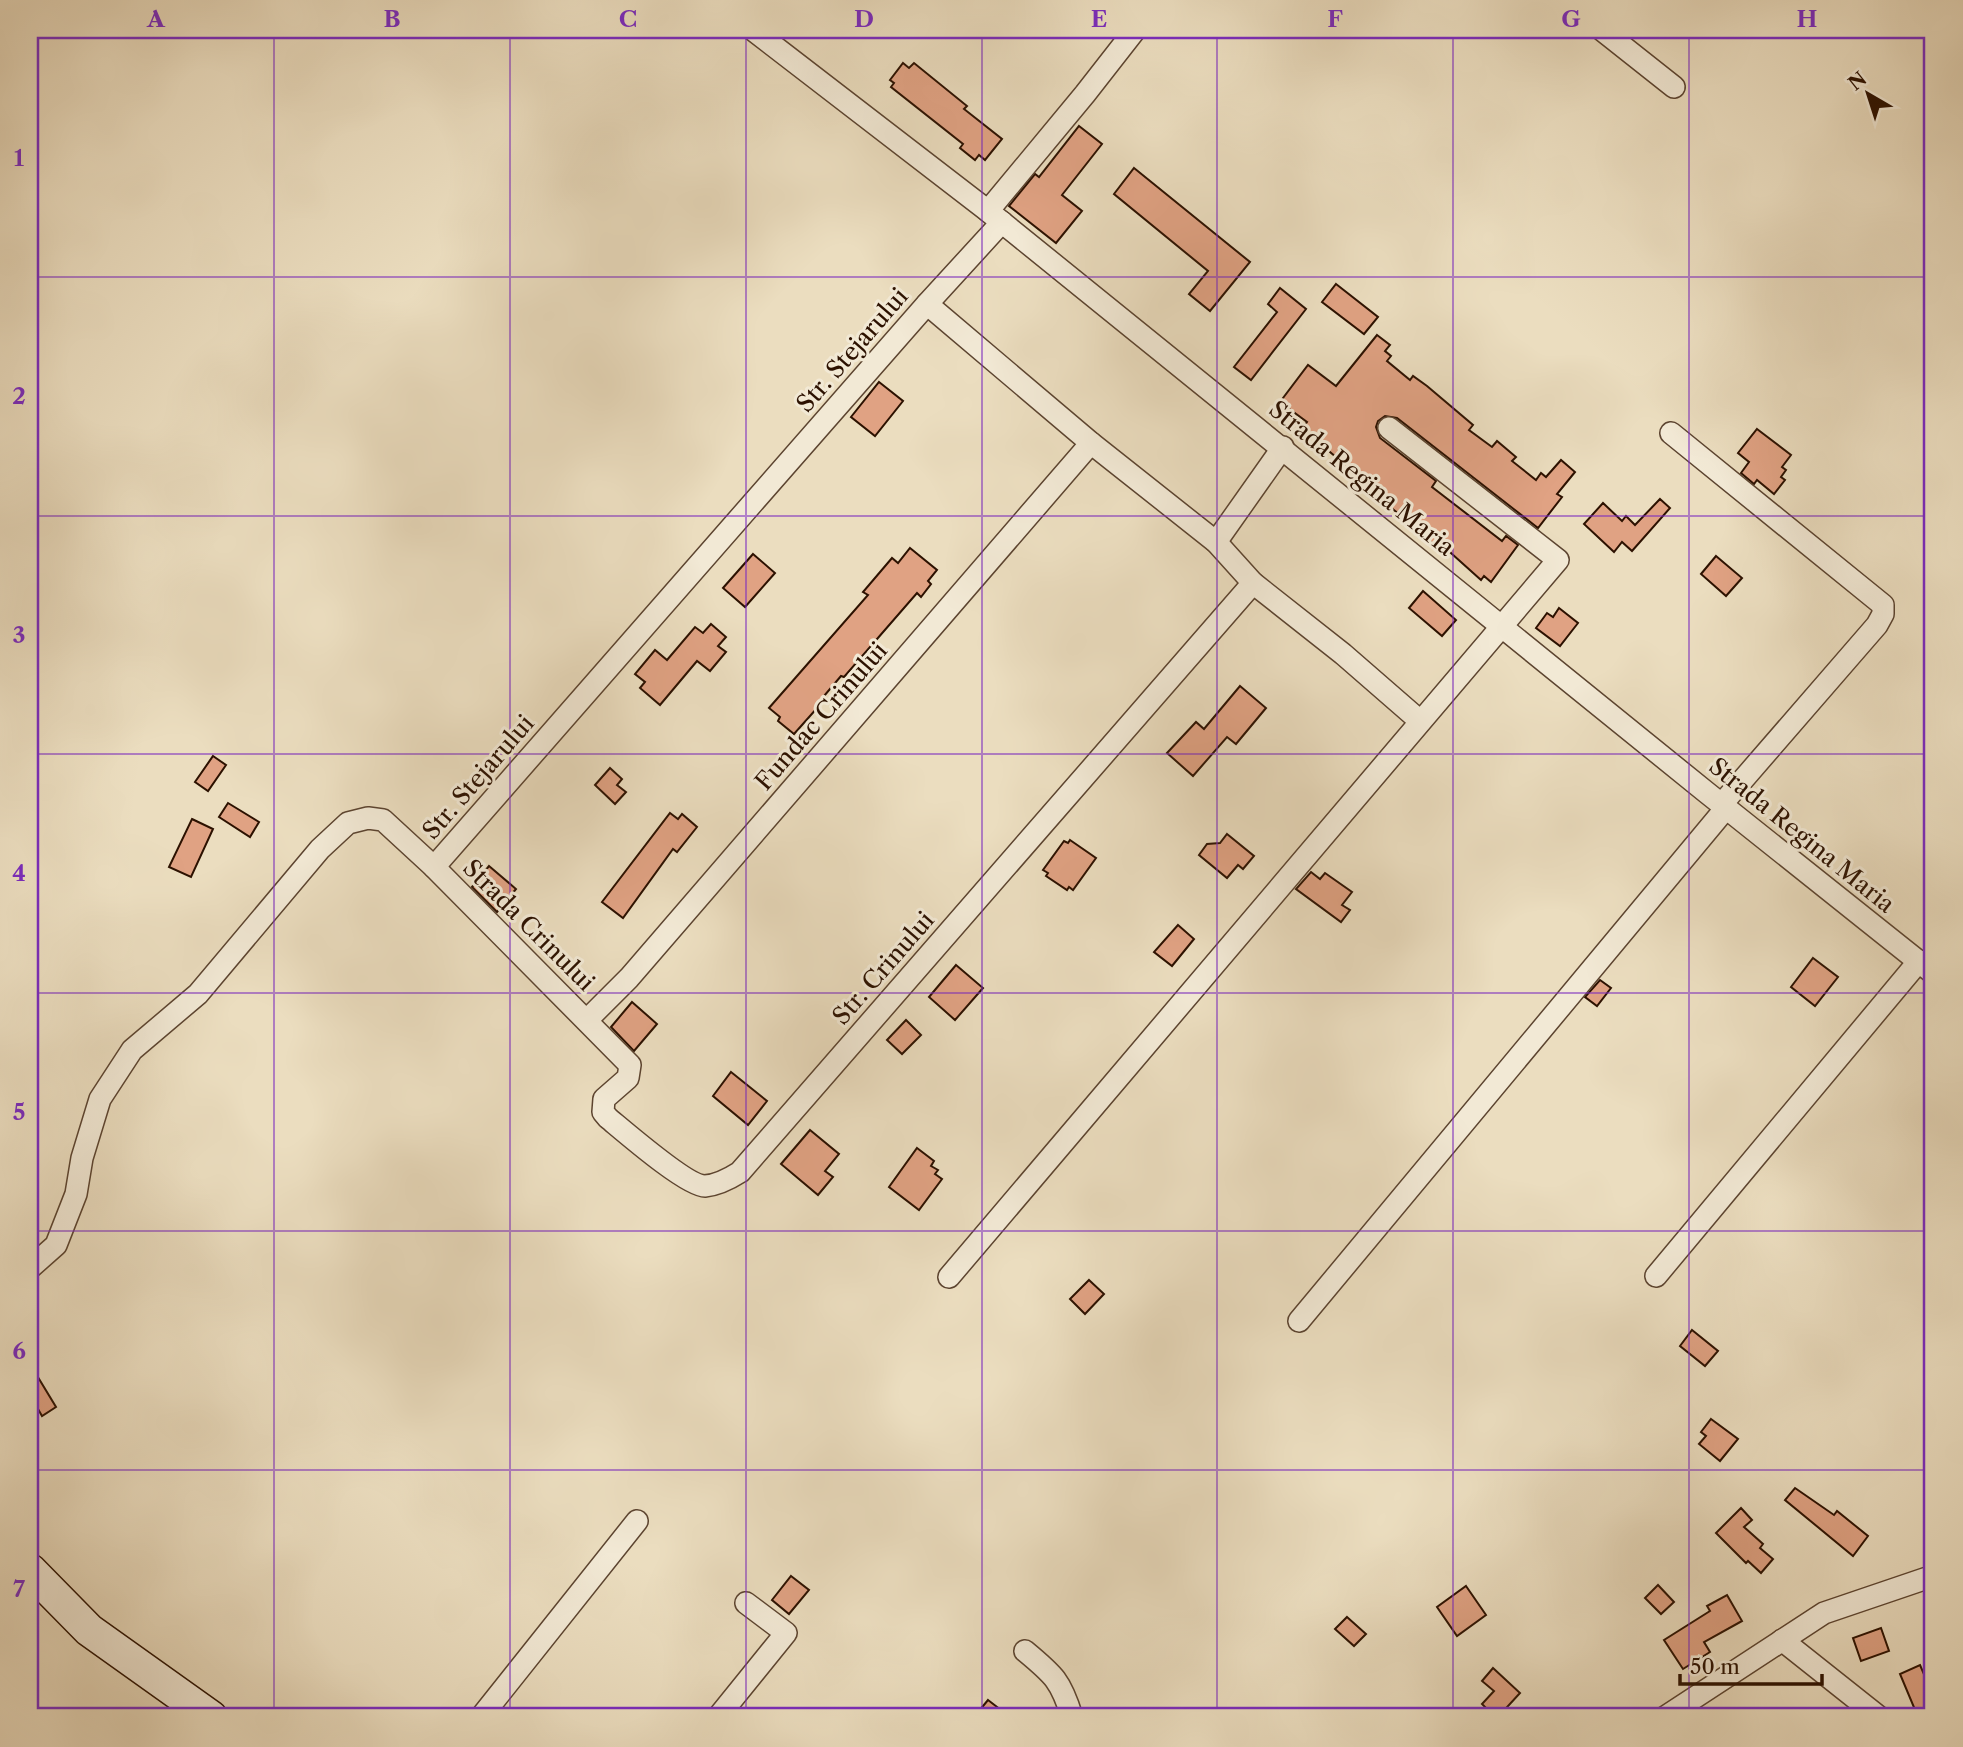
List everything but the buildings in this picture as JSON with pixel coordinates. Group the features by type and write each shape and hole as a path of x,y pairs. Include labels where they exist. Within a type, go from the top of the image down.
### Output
{"street":[{"name":"Strada Regina Maria","path":"753,30 995,216 1926,967"},
{"name":"Str. Stejarului","path":"30,1268 56,1245 76,1194 82,1158 100,1099 132,1050 198,994 320,849 348,823 368,818 383,820 434,867 927,304 1135,30"},
{"path":"1602,30 1674,87"},
{"path":"927,304 1091,443 1216,542 1253,583 1343,654 1420,721"},
{"path":"950,1277 1558,560 1389,428"},
{"path":"1299,1321 1884,614 1883,605 1671,433"},
{"name":"Fundac Crinului","path":"587,1020 629,978 1091,443"},
{"path":"1216,542 1283,447"},
{"name":"Str. Crinului","path":"587,1020 630,1065 628,1078 604,1099 603,1112 608,1118 688,1181 697,1185 721,1183 740,1172 1253,583"},
{"name":"Strada Crinului","path":"434,867 587,1020"},
{"path":"1657,1276 1926,967"},
{"path":"481,1717 637,1521"},
{"path":"30,1570 89,1630 211,1717"},
{"path":"1665,1717 1824,1613 1933,1576"},
{"path":"718,1717 786,1633 747,1603"},
{"path":"1782,1640 1880,1717"},
{"path":"1025,1651 1052,1673 1065,1695 1073,1717"}]}
